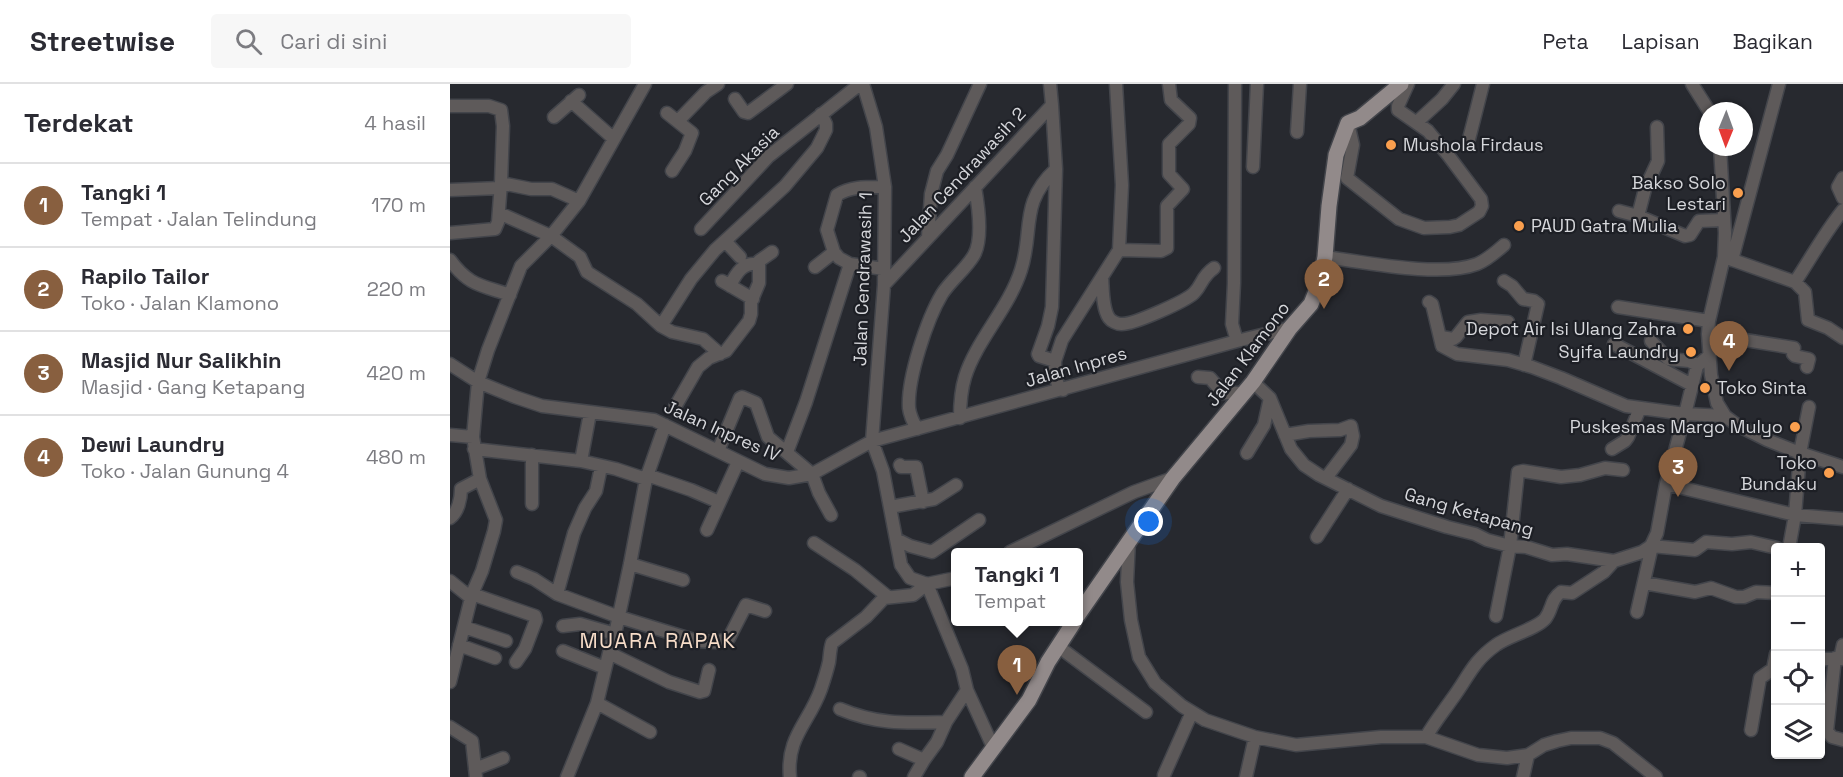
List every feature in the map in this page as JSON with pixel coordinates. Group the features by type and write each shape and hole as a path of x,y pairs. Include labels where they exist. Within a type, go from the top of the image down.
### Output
{"main road":[{"path":"1348,123 1360,118 1401,85"},
{"name":"Jalan Klamono","path":"1083,606 1173,478 1249,387 1290,328 1311,304 1320,281 1325,257 1336,155 1348,123"},
{"name":"Jalan Klamono","path":"972,777 1029,699 1070,626"}],"street":[{"path":"450,682 455,652 472,596 491,546 496,520 480,479 473,443 478,382 488,350 521,266 551,236 579,201 645,84"},
{"path":"678,121 706,92 718,84"},
{"path":"735,99 744,112 748,113 787,84"},
{"name":"Gang Akasia","path":"701,229 769,156 862,84"},
{"name":"Jalan Cendrawasih 1","path":"862,84 876,127 885,187 884,285 872,441"},
{"path":"928,237 931,194 937,171 947,155 980,84"},
{"name":"Jalan Cendrawasih 2","path":"884,285 1052,105 1050,84"},
{"path":"1063,390 1058,385 1055,375 1055,361 1062,340 1119,250 1122,185 1116,84"},
{"path":"1119,250 1161,251 1167,248 1167,206 1183,189 1169,174 1169,144 1190,124 1190,118 1171,100 1169,84"},
{"path":"1235,84 1232,324 1237,341"},
{"path":"1253,167 1257,84"},
{"path":"1297,132 1300,84"},
{"path":"1417,122 1442,99 1454,84"},
{"path":"1469,139 1483,84"},
{"path":"1692,84 1703,102"},
{"path":"1779,84 1709,327 1714,395 1716,403 1731,421 1767,440 1843,468"},
{"path":"1348,123 1353,145 1347,178 1350,183 1399,219 1424,228 1455,226 1479,212 1482,206 1481,199 1448,155 1428,131 1398,110 1401,85"},
{"path":"554,117 575,98 614,139"},
{"path":"1052,105 1056,169 1052,307 1038,354 1055,361"},
{"path":"450,106 489,106 501,110 503,126 499,213 495,229 450,233"},
{"path":"667,112 691,132 692,136 672,171"},
{"path":"661,326 691,279 715,250 785,186 817,148 826,130 821,114"},
{"path":"1638,216 1645,189 1658,161 1657,127"},
{"path":"1720,156 1728,259"},
{"path":"960,418 960,400 966,375 1014,288 1021,270 1027,245 1027,225 1031,203 1044,180 1056,169"},
{"path":"1843,178 1838,187 1843,198"},
{"path":"450,190 500,186 552,189 579,201"},
{"path":"917,429 911,420 909,407 912,378 930,318 942,293 974,254 978,241 978,203 975,186"},
{"path":"884,269 850,264 838,258 827,228 837,195 861,187 885,187"},
{"path":"1795,282 1832,223 1843,210"},
{"path":"1619,211 1638,216 1685,236 1689,235 1699,221 1724,220"},
{"path":"499,213 551,236 580,257 587,272 637,304 661,326 672,332 703,339 720,354"},
{"path":"725,242 740,257"},
{"path":"1325,257 1427,270 1452,269 1478,264 1503,245"},
{"path":"675,407 698,367 730,346 749,321 759,283 758,264 760,259 772,252"},
{"path":"815,267 834,252"},
{"path":"1728,259 1795,282 1805,292 1808,320 1828,328 1843,338"},
{"path":"450,260 458,272 471,282 510,295"},
{"path":"753,299 726,283 744,265 758,264"},
{"path":"787,452 806,402 850,264"},
{"path":"1102,277 1105,308 1109,319 1125,324 1155,314 1193,294 1206,274 1214,268"},
{"path":"1504,281 1512,286 1523,299 1538,304 1524,365"},
{"path":"1429,302 1432,304 1442,346 1457,354 1509,360 1561,378 1626,406 1684,414 1725,416"},
{"path":"1618,306 1794,348 1795,356 1809,359 1807,367"},
{"path":"1441,337 1453,339 1468,322 1481,320 1508,322"},
{"name":"Jalan Inpres","path":"872,441 1290,328"},
{"path":"1651,341 1668,359 1689,361 1698,365"},
{"path":"1614,344 1692,385"},
{"path":"1637,612 1657,533 1666,484 1692,385 1698,365 1710,355"},
{"name":"Jalan Inpres IV","path":"450,364 478,382 542,406 654,420 765,474 789,478 812,474 872,441"},
{"path":"1198,377 1210,378 1222,393 1249,387 1270,398 1264,425 1247,453"},
{"path":"718,451 740,398 756,403 768,437 812,474 831,515"},
{"name":"Gang Ketapang","path":"1270,398 1291,449 1309,470 1381,506 1475,534 1487,540 1510,546 1526,547 1552,555 1567,554 1614,561 1642,552 1652,546"},
{"path":"1790,543 1795,515 1800,453 1809,407"},
{"path":"1612,449 1628,437 1640,408"},
{"path":"581,461 590,413"},
{"path":"567,777 597,703 619,617 646,477 665,425"},
{"path":"1285,435 1309,431 1340,430 1351,426 1353,436 1351,445 1326,478"},
{"path":"450,435 473,443 616,469 691,490 719,502"},
{"path":"872,441 883,471 901,565 910,578 927,584 962,669 967,690 993,747"},
{"path":"532,455 532,504"},
{"path":"706,530 738,462"},
{"path":"900,465 916,467 923,502"},
{"path":"557,594 574,533 585,508 596,491 601,467"},
{"path":"1496,616 1510,546 1519,472 1547,473 1561,477 1580,476 1605,468 1623,470"},
{"path":"1018,548 1134,492 1173,478"},
{"path":"450,518 454,516 460,502 461,489 480,479"},
{"path":"1666,484 1795,515 1843,519"},
{"path":"890,507 934,500 956,485"},
{"path":"1317,537 1348,489"},
{"path":"896,539 917,549 932,552 979,520"},
{"path":"1130,541 1128,582 1131,620 1139,657 1155,683 1182,706 1205,720 1255,737 1296,745 1381,737 1426,737 1478,755 1507,758 1528,755 1544,745 1571,738 1604,739 1613,743 1656,777"},
{"path":"1652,546 1695,550 1706,542 1732,544 1751,542 1771,547"},
{"path":"814,543 855,570 888,597"},
{"path":"1426,737 1478,660 1497,644 1543,621 1550,611 1554,597 1560,592 1572,593 1604,572 1614,561"},
{"path":"630,564 683,580"},
{"path":"517,572 534,579 557,594 619,617 697,641 717,642 729,638 746,605 765,611"},
{"path":"790,777 790,753 794,739 820,691 830,660 832,643 866,617 884,598 913,595 927,584 951,579"},
{"path":"450,581 472,596 535,616 536,621 525,649 516,662"},
{"path":"1644,583 1695,592 1711,588 1736,597 1744,597 1756,592 1771,593"},
{"path":"563,626 580,624 615,634"},
{"path":"464,627 506,642"},
{"path":"1843,645 1827,731 1832,737 1843,740"},
{"path":"1059,646 1146,712"},
{"path":"563,651 605,668"},
{"path":"455,652 495,658"},
{"path":"609,653 669,682 700,692 704,690 710,670"},
{"path":"1751,730 1760,678 1771,671"},
{"path":"914,777 967,690"},
{"path":"597,703 650,732"},
{"path":"840,709 860,718 883,722 946,722"},
{"path":"1164,775 1192,712"},
{"path":"450,727 472,741 476,773 503,758"},
{"path":"1246,777 1255,737"},
{"path":"899,749 924,760"},
{"path":"1523,777 1528,755"}],"place":[{"name":"Mushola Firdaus","path":"1391,145"},
{"name":"Bakso Solo Lestari","path":"1738,193"},
{"name":"PAUD Gatra Mulia","path":"1519,226"},
{"name":"Rapilo Tailor","path":"1324,309"},
{"name":"Depot Air Isi Ulang Zahra","path":"1688,329"},
{"name":"Syifa Laundry","path":"1691,352"},
{"name":"Dewi Laundry","path":"1729,371"},
{"name":"Toko Sinta","path":"1705,388"},
{"name":"Puskesmas Margo Mulyo","path":"1795,427"},
{"name":"Toko Bundaku","path":"1829,473"},
{"name":"Masjid Nur Salikhin","path":"1678,497"},
{"name":"Tangki 1","path":"1017,695"}],"district":[{"name":"MUARA RAPAK","path":"658,641"}]}
